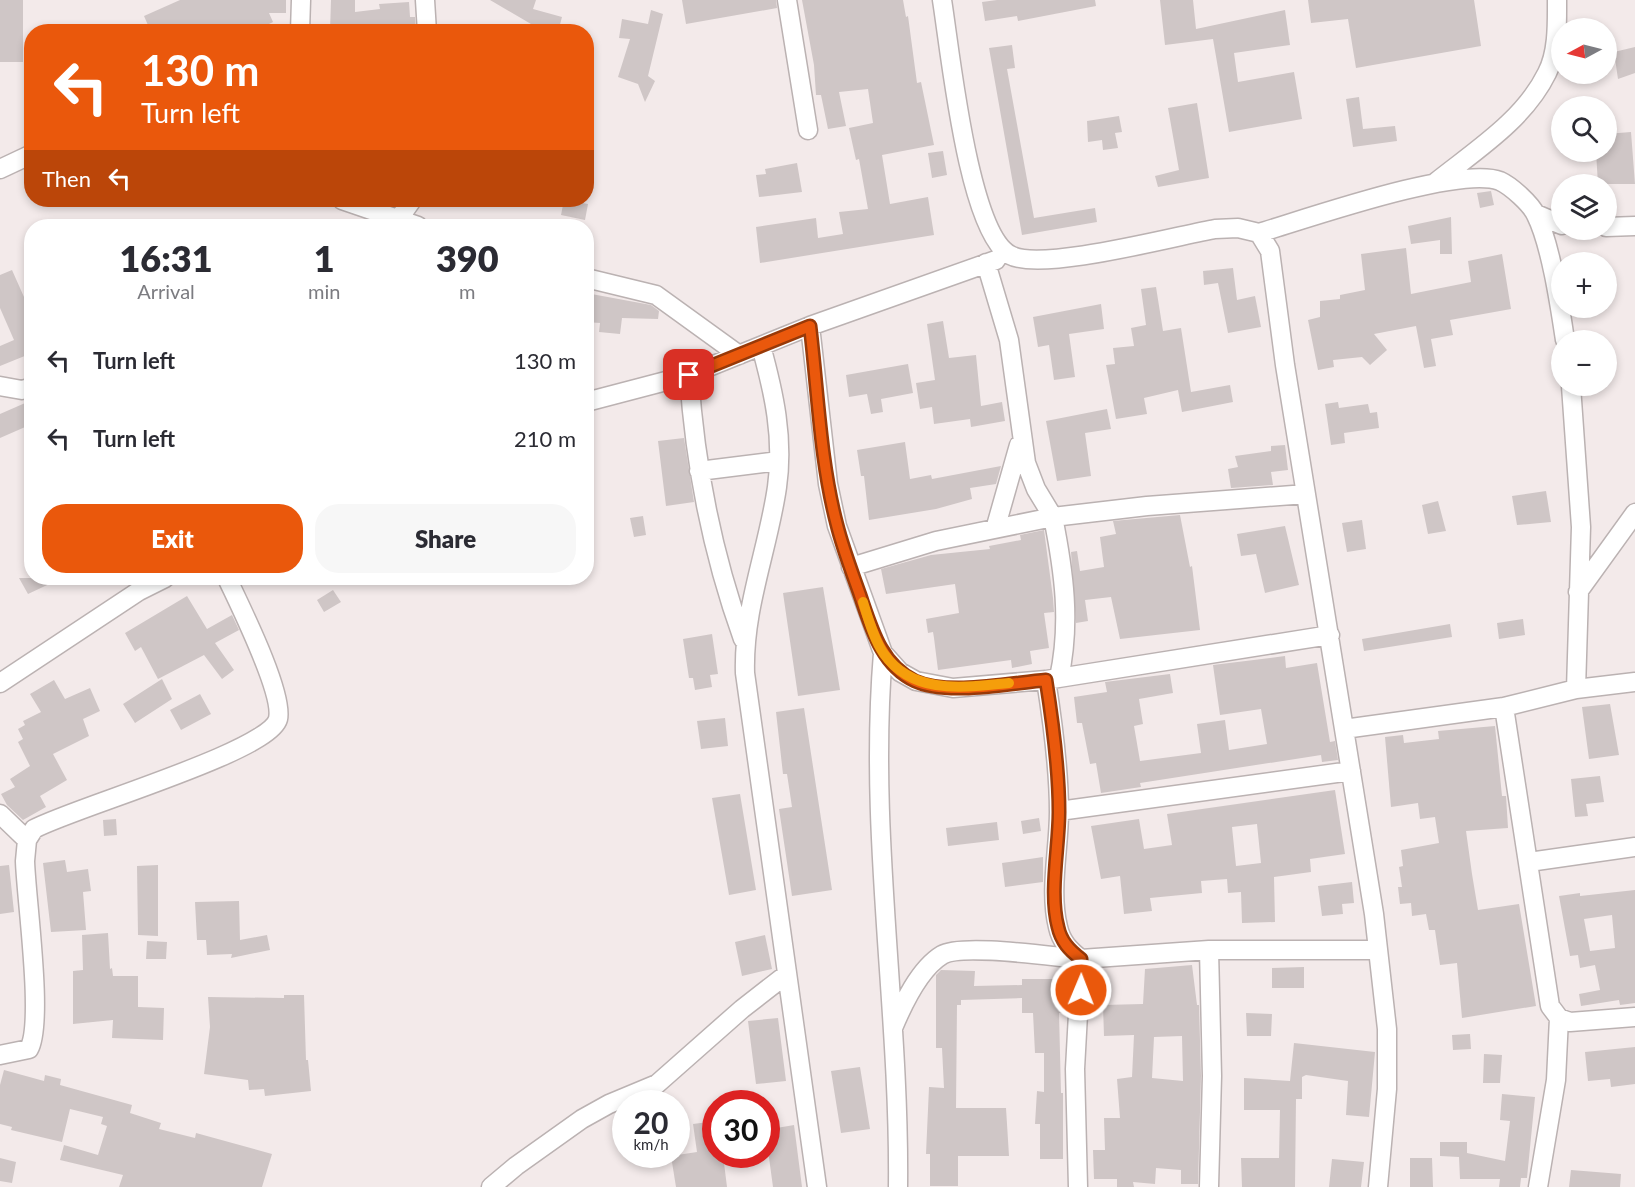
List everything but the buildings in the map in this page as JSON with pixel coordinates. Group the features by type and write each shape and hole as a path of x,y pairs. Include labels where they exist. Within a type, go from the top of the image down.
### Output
{"street":[{"path":"300,24 301,0"},
{"path":"425,0 426,24"},
{"path":"787,0 808,130"},
{"path":"942,0 973,187 989,230 1009,255"},
{"path":"1436,182 1497,133 1527,105 1548,71 1557,30 1557,0"},
{"path":"0,169 24,158"},
{"path":"594,400 689,375 810,326 1009,255 1035,261 1063,258 1215,229 1238,228 1259,233 1436,182 1486,179 1500,181 1536,214 1551,220"},
{"path":"362,207 395,219"},
{"path":"1536,214 1550,261 1563,330"},
{"path":"1617,227 1635,226"},
{"path":"1259,233 1270,251 1306,494 1351,771 1387,1029 1386,1089 1378,1187"},
{"path":"986,263 1009,340 1016,376 1021,438 1026,462 1036,489 1053,517 1065,588 1067,618 1052,679 1059,811 1055,901 1057,925 1062,941 1081,959 1075,1069 1078,1187"},
{"path":"594,280 656,295 739,355"},
{"path":"810,326 828,484 837,526 883,653 900,672 916,681 953,688 1052,679 1329,635"},
{"path":"744,641 773,510 779,461 779,422 761,346"},
{"path":"689,375 699,471 714,549 744,641 748,705 818,1187"},
{"path":"0,386 24,389"},
{"path":"1572,396 1581,527 1576,689"},
{"path":"996,526 1012,478 1021,438"},
{"path":"699,471 779,461"},
{"path":"851,567 936,541 996,526 1147,506 1306,494"},
{"path":"1578,592 1635,513"},
{"path":"0,683 151,585"},
{"path":"0,1056 29,1048 34,1034 35,1004 24,861 27,840 34,829 45,823 172,778 251,742 274,726 278,720 278,707 270,680 230,585"},
{"path":"883,653 879,703 880,782 899,1141 898,1187"},
{"path":"1344,729 1504,707 1576,689 1635,682"},
{"path":"1504,707 1547,992 1550,1006 1558,1018 1556,1080 1538,1187"},
{"path":"1059,811 1351,771"},
{"path":"0,814 27,840"},
{"path":"1529,862 1635,847"},
{"path":"892,1029 906,999 923,975 944,954 975,951 1081,959 1209,950 1377,950"},
{"path":"1209,950 1212,1076 1209,1187"},
{"path":"491,1187 516,1166 582,1119 609,1104 657,1084 742,1009 787,974"},
{"path":"1558,1018 1583,1022 1635,1017"}],"slow traffic":[{"path":"863,602 883,653 900,672 916,681 953,688 1009,683"}],"route":[{"path":"689,375 810,326 828,484 837,526 866,612 883,653 900,672 916,681 930,685 953,688 1046,680 1056,749 1059,811 1055,901 1057,925 1062,941 1081,959 1081,990"}]}
